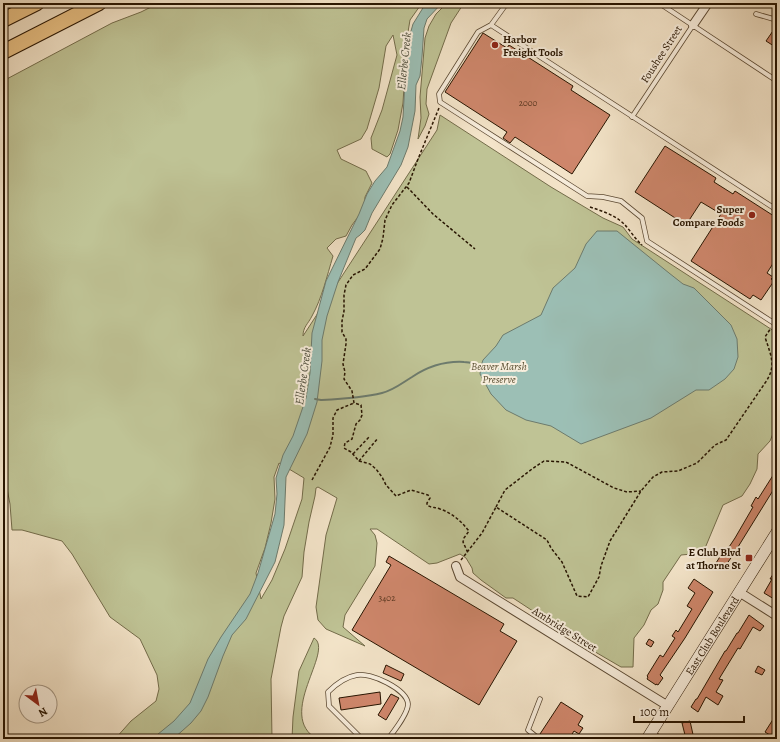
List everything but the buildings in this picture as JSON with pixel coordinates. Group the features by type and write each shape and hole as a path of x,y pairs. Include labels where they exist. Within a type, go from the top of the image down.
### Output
{"highway":[{"path":"3,20 37,3"},
{"path":"3,52 99,3"}],"street":[{"name":"Foushee Street","path":"693,25 708,3"},
{"name":"East Club Boulevard","path":"652,737 668,706 777,532"},
{"name":"Ambridge Street","path":"456,566 460,577 668,706"},
{"path":"739,592 777,616"}],"lane":[{"path":"506,3 491,25 478,32 439,94 440,102 587,196 603,197 621,201 642,218 647,241 777,326"},
{"path":"659,3 777,81"},
{"path":"756,14 777,20"},
{"path":"491,25 777,210"},
{"name":"Foushee Street","path":"632,117 693,25"},
{"path":"362,739 329,706 328,692 337,682 357,675 372,676 395,688 406,697 408,705 388,739"},
{"path":"539,739 528,730 540,699"}],"path":[{"path":"353,401 352,391 344,379 345,372 343,364 346,339 342,329 342,318 347,282 352,276 365,269 380,249 386,220 392,205 410,183 440,102"},
{"path":"406,187 433,214 475,249"},
{"path":"590,207 606,212 623,222 642,246 647,241"},
{"path":"496,507 546,540 562,562 576,596 588,597 599,577 601,566 610,541 641,491 653,477 662,472 678,471 697,463 715,445 726,440 771,374 772,360 765,337 770,328"},
{"path":"353,401 361,405 362,415 356,424 352,439 345,443 344,448 353,454 359,461 370,464 376,469 386,485 396,496 411,490 428,495 430,498 427,503 429,507 440,509 455,516 461,521 469,531 463,542 468,553"},
{"path":"312,480 330,447 333,435 333,418 337,410 353,401"},
{"path":"353,454 369,437"},
{"path":"359,461 378,438"},
{"path":"456,566 468,553 482,533 505,490 544,461 566,462 614,488 627,492 641,491"}],"green space":[{"name":"Beaver Marsh Preserve","path":"159,3 422,3 410,20 407,38 403,103 398,130 390,154 387,157 372,149 371,138 382,110 397,55 393,35 386,46 379,88 367,129 361,139 337,150 341,159 366,171 372,183 365,197 364,209 346,236 336,239 327,248 333,256 316,309 305,328 303,336 437,130 440,115 551,187 603,218 623,227 632,239 777,333 777,424 770,441 758,454 757,469 742,496 723,505 703,553 681,555 663,582 663,590 658,604 651,610 644,625 634,638 633,667 621,667 513,598 506,598 473,573 472,568 466,558 460,554 437,563 429,564 377,529 370,529 375,535 377,543 375,566 345,615 343,627 365,646 326,629 318,620 316,607 326,535 337,498 318,487 316,488 309,522 302,577 284,616 271,679 272,739 115,739 131,721 156,701 159,689 157,675 140,639 110,617 72,554 62,541 22,530 12,530 10,504 3,468 3,81 112,23 141,12","holes":["279,463 304,478 302,499 285,549 272,580 261,599 256,573 265,548 271,523 275,499 274,477"]},
{"path":"447,3 464,3 451,23 427,89 426,104 429,114 418,139 421,118 420,97 425,38 429,26 436,14"},
{"path":"314,638 318,645 317,656 303,700 302,715 306,728 317,739 292,739 293,717 299,671"}],"water":[{"path":"426,3 442,3 427,19 424,28 420,76 416,85 415,111 408,147 401,165 372,213 365,230 356,238 338,282 327,316 322,340 322,361 317,402 307,434 286,477 284,525 275,562 246,619 232,635 201,711 191,723 173,739 152,739 174,721 190,703 208,659 250,594 258,573 275,514 277,494 276,478 283,455 293,436 306,398 310,373 312,333 326,281 359,214 367,194 375,181 387,167 400,131 403,117 407,45 413,24"},
{"path":"597,231 617,231 683,284 694,288 731,325 737,339 738,357 734,369 725,379 709,390 696,390 651,418 581,444 551,426 526,420 506,410 491,394 480,374 483,360 496,346 503,335 541,315 553,288 575,268 586,244"}],"waterway":[{"path":"315,399 352,398 386,392 418,373 437,365 467,362 482,366"}],"place":[{"name":"Harbor Freight Tools","path":"495,45"},
{"name":"Super Compare Foods","path":"752,215"},
{"name":"E Club Blvd at Thorne St","path":"749,558"}],"water label":[{"name":"Ellerbe Creek","path":"404,61"},
{"name":"Ellerbe Creek","path":"303,376"}]}
